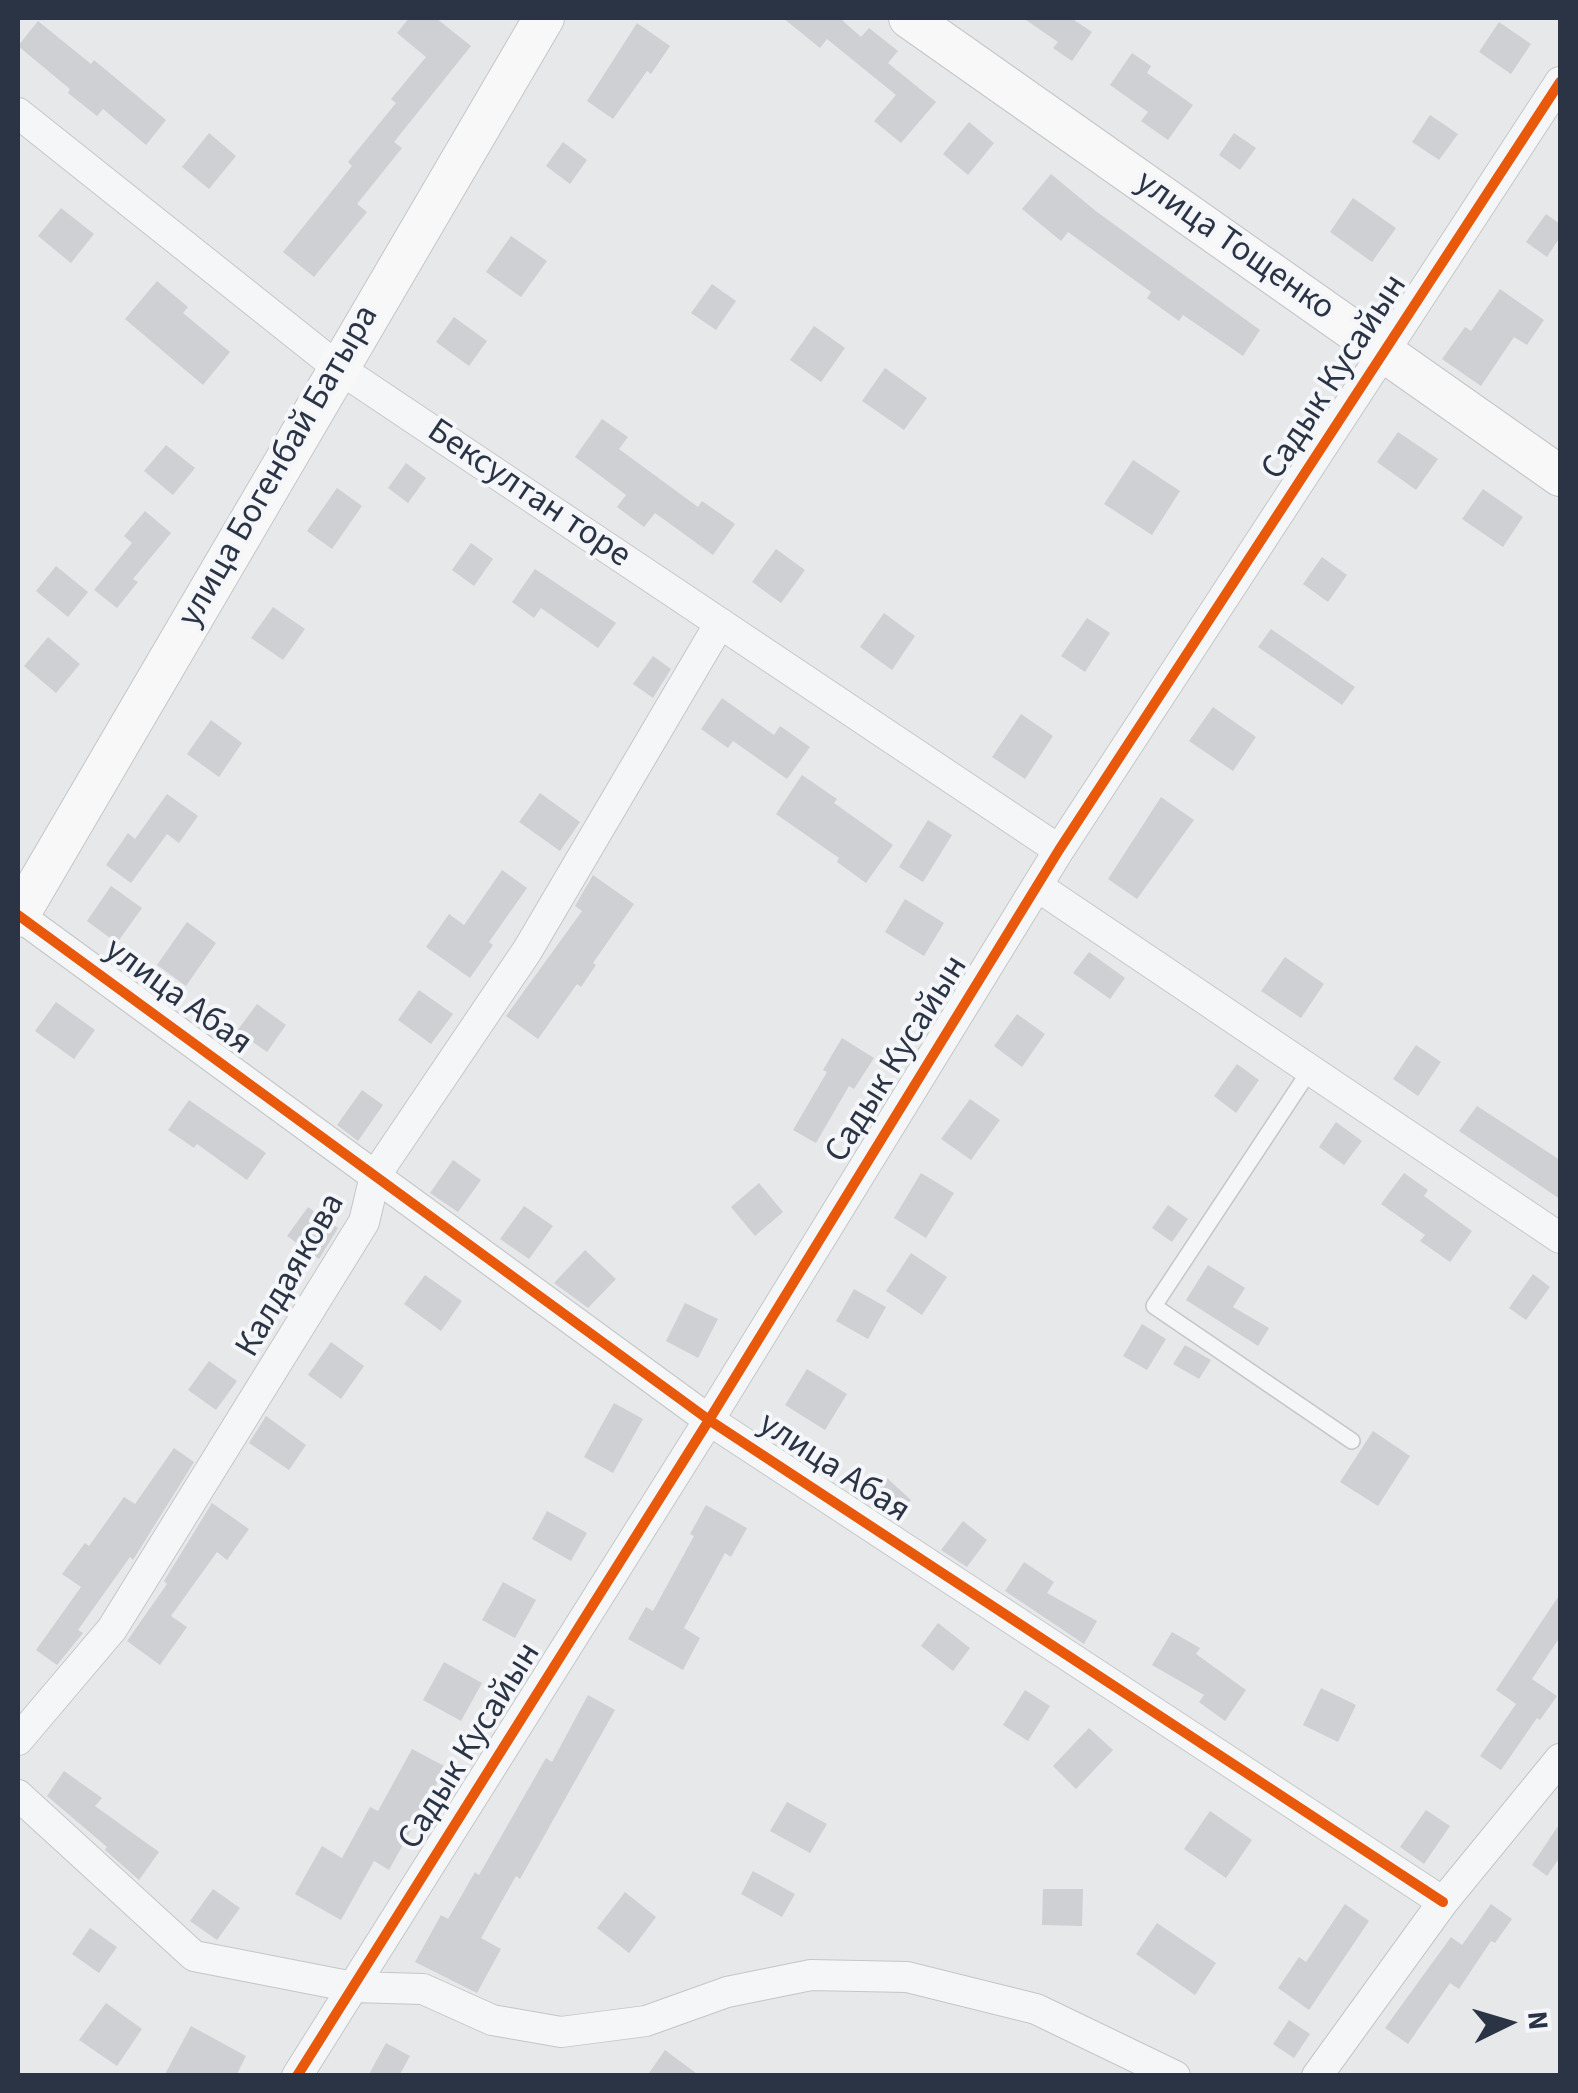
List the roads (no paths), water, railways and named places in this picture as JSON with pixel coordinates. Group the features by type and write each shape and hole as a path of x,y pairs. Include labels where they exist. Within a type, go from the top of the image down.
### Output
{"street":[{"name":"улица Богенбай Батыра","path":"18,916 544,18"},
{"name":"улица Тощенко","path":"909,18 1560,476"},
{"name":"Садык Кусайын","path":"297,2076 709,1420 1059,850 1560,82"},
{"name":"Бексултан торе","path":"18,114 338,367 1059,850"},
{"name":"Калдаякова","path":"18,1740 112,1629 364,1222 375,1176 527,951 720,623"},
{"path":"1037,886 1560,1238"},
{"name":"улица Абая","path":"18,916 709,1420 1443,1902"},
{"path":"1316,2076 1443,1902 1560,1759"},
{"path":"18,1795 194,1956 353,1986 423,1989 492,2020 561,2032 646,2022 727,1992 811,1974 906,1978 1036,2010 1175,2076"}],"lane":[{"path":"1310,1070 1154,1306 1352,1441"}]}
